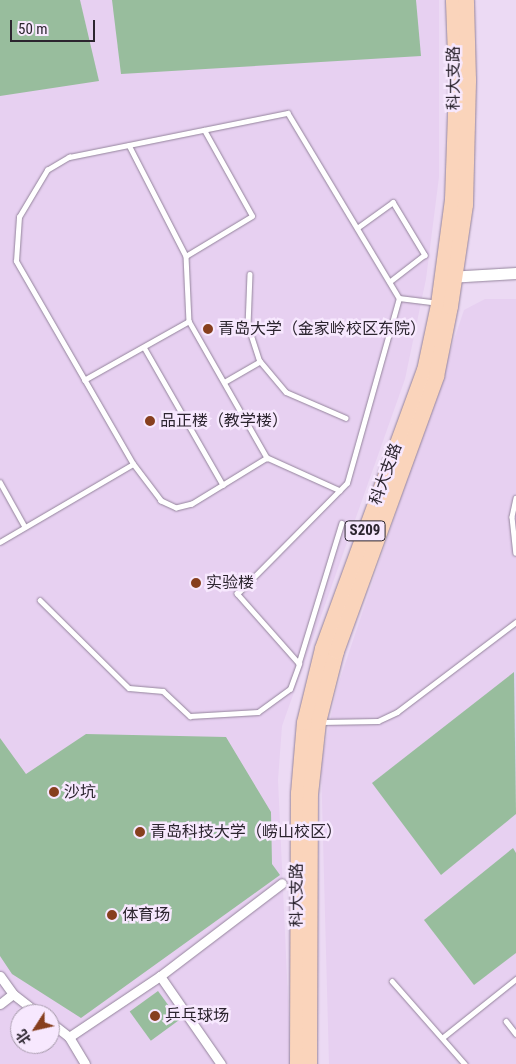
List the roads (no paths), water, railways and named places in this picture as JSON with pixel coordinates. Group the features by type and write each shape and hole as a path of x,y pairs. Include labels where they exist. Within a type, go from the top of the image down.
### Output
{"main road":[{"name":"科大支路","path":"297,1064 298,793 311,722 436,376 448,277 453,190 456,83 452,0"},
{"name":"科大支路","path":"448,277 465,204 468,78 466,0"},
{"name":"科大支路","path":"309,1064 311,722"}],"street":[{"path":"448,277 516,273"},
{"path":"70,1037 160,976 282,883"},
{"path":"0,976 13,994 26,1004"},
{"path":"160,976 221,1064"},
{"path":"0,1004 13,994"},
{"path":"60,1030 70,1037 85,1064"}],"lane":[{"path":"267,458 192,504 176,508 161,501 133,464 16,261 19,217 47,170 69,157 288,113 399,298 347,483 236,594 299,664"},
{"path":"186,256 252,216 204,130"},
{"path":"129,145 186,256 189,321 226,381 267,458 340,491"},
{"path":"357,228 393,202 425,254 390,282"},
{"path":"250,274 248,325 260,361 286,392 346,418"},
{"path":"399,298 444,305"},
{"path":"84,380 189,321"},
{"path":"144,347 223,485"},
{"path":"226,381 260,361"},
{"path":"0,542 133,464"},
{"path":"0,482 25,527"},
{"path":"516,498 512,517 516,553"},
{"path":"40,600 129,688 163,691 190,716 258,712 290,689 342,522"},
{"path":"311,722 378,721 397,712 516,622"},
{"path":"442,1038 516,979"},
{"path":"392,981 465,1064"},
{"path":"506,1021 516,1034"}],"place":[{"name":"青岛大学（金家岭校区东院）","path":"208,329"},
{"name":"品正楼（教学楼）","path":"150,421"},
{"name":"实验楼","path":"196,583"},
{"name":"沙坑","path":"54,792"},
{"name":"青岛科技大学（崂山校区）","path":"140,832"},
{"name":"体育场","path":"112,915"},
{"name":"乒乓球场","path":"155,1016"}]}
